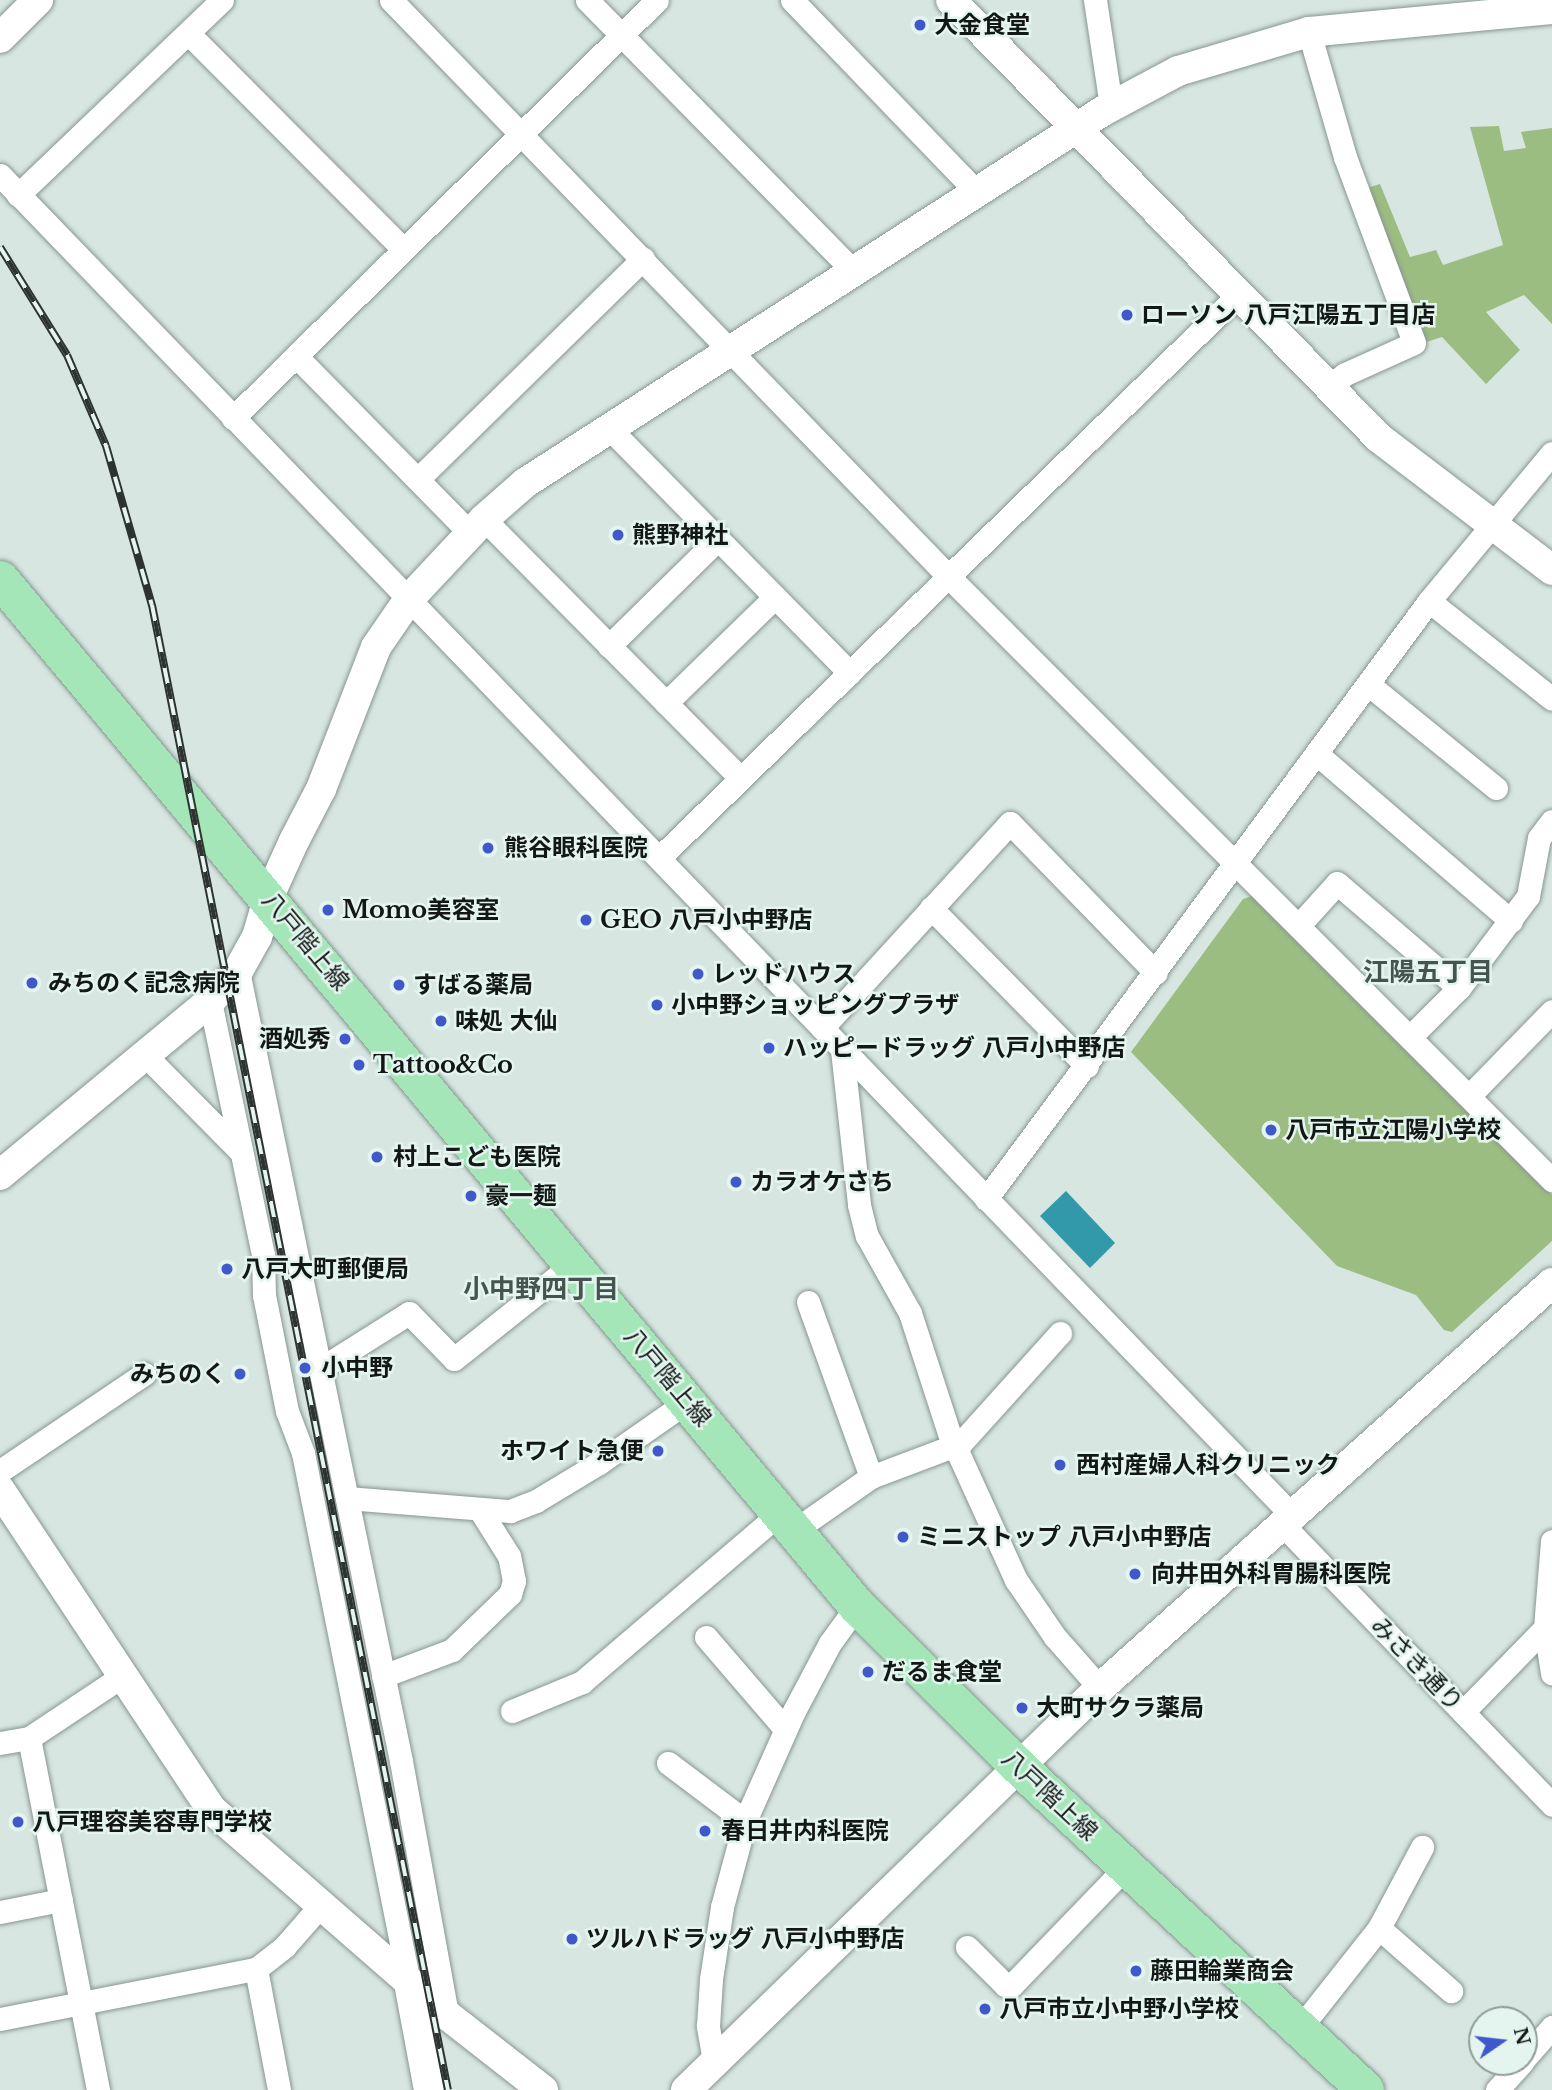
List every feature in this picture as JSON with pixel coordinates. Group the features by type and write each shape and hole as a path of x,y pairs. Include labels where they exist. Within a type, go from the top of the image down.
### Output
{"main road":[{"name":"八戸階上線","path":"0,579 269,896 858,1606 1017,1765 1366,2090"}],"street":[{"path":"0,38 38,0"},
{"path":"18,195 222,0"},
{"path":"391,0 947,575 1470,1095 1547,1164"},
{"path":"587,0 853,271"},
{"path":"233,418 657,0"},
{"path":"792,0 976,192"},
{"path":"951,0 1379,438 1552,570"},
{"path":"1095,0 1111,106"},
{"path":"0,1175 209,1001 238,971 257,937 269,896 321,789 376,647 409,599 477,526 525,483 1076,128 1111,106 1178,71 1309,32 1544,6"},
{"path":"1309,32 1345,158 1414,343 1345,374 1329,387"},
{"path":"189,34 403,250"},
{"name":"みさき通り","path":"0,175 660,857 986,1199 1552,1805"},
{"path":"418,479 643,259"},
{"path":"660,857 739,777 1238,295"},
{"path":"297,357 418,479 477,526 609,646 739,777"},
{"path":"610,429 849,673"},
{"path":"986,1199 1239,863 1429,601 1489,524 1552,453"},
{"path":"609,646 718,539"},
{"path":"666,704 775,597"},
{"path":"1429,601 1552,699"},
{"path":"1368,684 1496,788"},
{"path":"1317,754 1511,921"},
{"path":"1411,1036 1459,988 1528,896 1539,838 1552,821"},
{"path":"821,1028 1010,823 1156,973"},
{"path":"1300,924 1337,883 1459,988"},
{"path":"931,908 1087,1066"},
{"path":"238,971 383,1676 447,2015"},
{"path":"209,1001 263,1255 266,1308 287,1411 303,1453 429,2090"},
{"path":"1470,1095 1552,1011"},
{"path":"842,1050 867,1236 910,1313 955,1445 1016,1580 1055,1637 1100,1688"},
{"path":"145,1055 242,1152"},
{"path":"320,1369 409,1313 454,1359 573,1264"},
{"path":"685,2090 1017,1765 1286,1518 1552,1283"},
{"path":"808,1302 871,1478"},
{"path":"512,1711 582,1682 788,1522 871,1478 955,1445 1060,1333"},
{"path":"0,1471 144,1374"},
{"path":"347,1498 510,1511 536,1501 688,1401"},
{"path":"0,1490 211,1809 409,1983 543,2090"},
{"path":"383,1676 452,1650 510,1594 514,1581 509,1556 480,1510"},
{"path":"1552,1541 1545,1628 1552,1673"},
{"path":"714,2062 708,2026 711,1979 722,1907 744,1821 785,1729 830,1643 858,1606"},
{"path":"1463,1712 1545,1628"},
{"path":"706,1637 785,1729"},
{"path":"0,1744 29,1738 124,1675"},
{"path":"29,1738 98,2090"},
{"path":"668,1763 744,1821"},
{"path":"1300,2028 1379,1928 1422,1847"},
{"path":"967,1947 1005,1985 1012,1985 1127,1866"},
{"path":"0,1912 61,1900"},
{"path":"0,2019 256,1969 285,1946 320,1906"},
{"path":"1379,1928 1451,1991"},
{"path":"256,1969 279,2090"},
{"path":"1538,2043 1552,2027"},
{"path":"1497,2090 1510,2076"}],"green space":[{"path":"1499,126 1504,151 1526,148 1521,132 1552,128 1552,324 1524,295 1486,312 1520,350 1486,384 1442,337 1420,344 1364,189 1380,184 1410,257 1436,250 1443,265 1503,245 1470,127"},
{"path":"1252,896 1552,1195 1552,1241 1452,1332 1444,1330 1416,1295 1337,1266 1131,1052 1243,899"}],"water":[{"path":"1066,1191 1115,1243 1090,1268 1040,1216"}],"railway":[{"path":"0,247 67,355 106,446 152,605 448,2090"}],"place":[{"name":"大金食堂","path":"920,25"},
{"name":"ローソン 八戸江陽五丁目店","path":"1127,315"},
{"name":"熊野神社","path":"618,535"},
{"name":"熊谷眼科医院","path":"488,848"},
{"name":"Momo美容室","path":"328,910"},
{"name":"GEO 八戸小中野店","path":"586,920"},
{"name":"レッドハウス","path":"698,974"},
{"name":"みちのく記念病院","path":"32,983"},
{"name":"すばる薬局","path":"399,985"},
{"name":"小中野ショッピングプラザ","path":"657,1005"},
{"name":"味処 大仙","path":"441,1021"},
{"name":"酒処秀","path":"345,1039"},
{"name":"ハッピードラッグ 八戸小中野店","path":"769,1048"},
{"name":"Tattoo&Co","path":"359,1065"},
{"name":"八戸市立江陽小学校","path":"1271,1130"},
{"name":"村上こども医院","path":"377,1157"},
{"name":"カラオケさち","path":"736,1182"},
{"name":"豪一麺","path":"471,1196"},
{"name":"八戸大町郵便局","path":"227,1269"},
{"name":"小中野","path":"305,1368"},
{"name":"みちのく","path":"240,1374"},
{"name":"ホワイト急便","path":"658,1451"},
{"name":"西村産婦人科クリニック","path":"1060,1465"},
{"name":"ミニストップ 八戸小中野店","path":"903,1537"},
{"name":"向井田外科胃腸科医院","path":"1135,1574"},
{"name":"だるま食堂","path":"868,1672"},
{"name":"大町サクラ薬局","path":"1022,1708"},
{"name":"八戸理容美容専門学校","path":"18,1822"},
{"name":"春日井内科医院","path":"705,1831"},
{"name":"ツルハドラッグ 八戸小中野店","path":"572,1939"},
{"name":"藤田輪業商会","path":"1136,1971"},
{"name":"八戸市立小中野小学校","path":"985,2009"}],"district":[{"name":"江陽五丁目","path":"1428,973"},
{"name":"小中野四丁目","path":"541,1290"}]}
